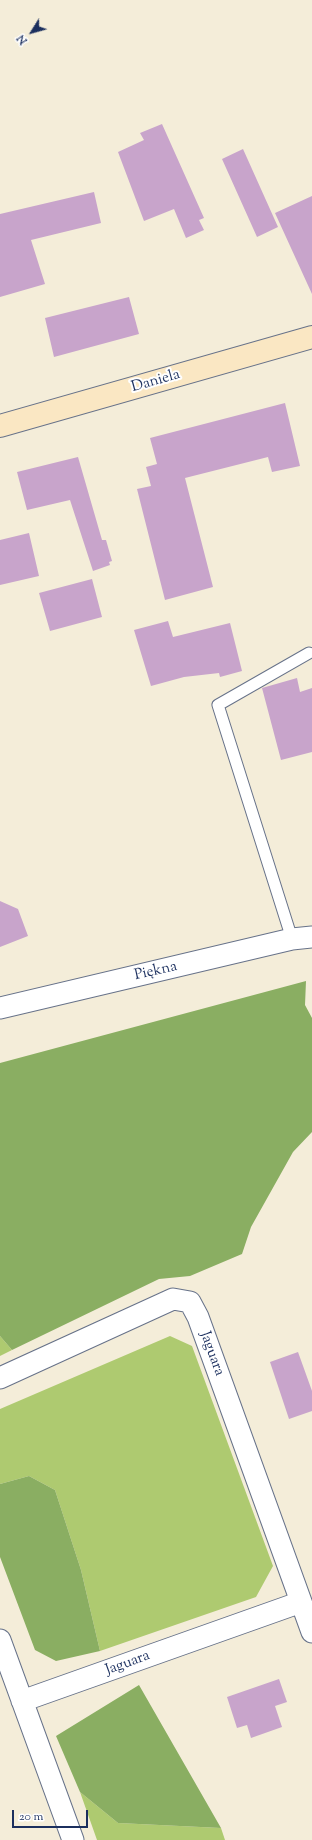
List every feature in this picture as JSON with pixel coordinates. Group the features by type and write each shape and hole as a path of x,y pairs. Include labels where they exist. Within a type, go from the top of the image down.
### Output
{"street":[{"name":"Daniela","path":"0,426 312,337"},
{"path":"302,938 312,954"},
{"name":"Piękna","path":"0,1008 302,938"},
{"name":"Jaguara","path":"0,1378 173,1298 190,1302 198,1317 312,1632"},
{"name":"Jaguara","path":"22,1701 301,1602"},
{"path":"0,1640 73,1840"}],"lane":[{"path":"302,938 218,705 310,653"}],"green space":[{"path":"306,981 305,1005 312,1018 312,1132 293,1152 251,1227 242,1254 190,1276 159,1279 12,1350 0,1336 0,1063"},
{"path":"0,1336 12,1350 0,1356"},
{"path":"170,1336 192,1346 273,1566 256,1597 100,1651 81,1570 55,1490 29,1476 0,1484 0,1409"},
{"path":"29,1476 55,1490 81,1570 100,1651 56,1661 35,1650 0,1557 0,1484"},
{"path":"139,1685 221,1828 118,1823 80,1792 56,1736"},
{"path":"80,1792 118,1823 221,1828 225,1840 97,1840"}],"building":[{"path":"162,124 204,218 199,220 204,230 186,238 174,209 144,221 118,152 144,140 140,133"},
{"path":"243,149 278,227 257,237 222,159"},
{"path":"94,192 101,223 31,240 45,284 0,297 0,214"},
{"path":"312,196 312,294 275,213"},
{"path":"129,297 139,334 54,357 45,318"},
{"path":"285,403 300,466 272,472 268,457 185,478 213,587 165,600 137,489 151,486 146,467 157,464 150,438"},
{"path":"78,457 102,540 106,540 112,561 109,562 110,565 93,571 70,500 27,510 17,472"},
{"path":"29,533 39,576 0,585 0,540"},
{"path":"92,579 102,617 50,631 39,593"},
{"path":"168,621 173,637 230,623 242,671 220,677 219,673 184,677 151,686 134,630"},
{"path":"297,678 300,692 312,688 312,752 281,760 262,688"},
{"path":"0,901 18,909 28,936 0,947"},
{"path":"298,1352 312,1391 312,1411 289,1419 270,1362"},
{"path":"279,1679 287,1702 275,1706 282,1727 251,1738 247,1725 237,1728 227,1697"}]}
